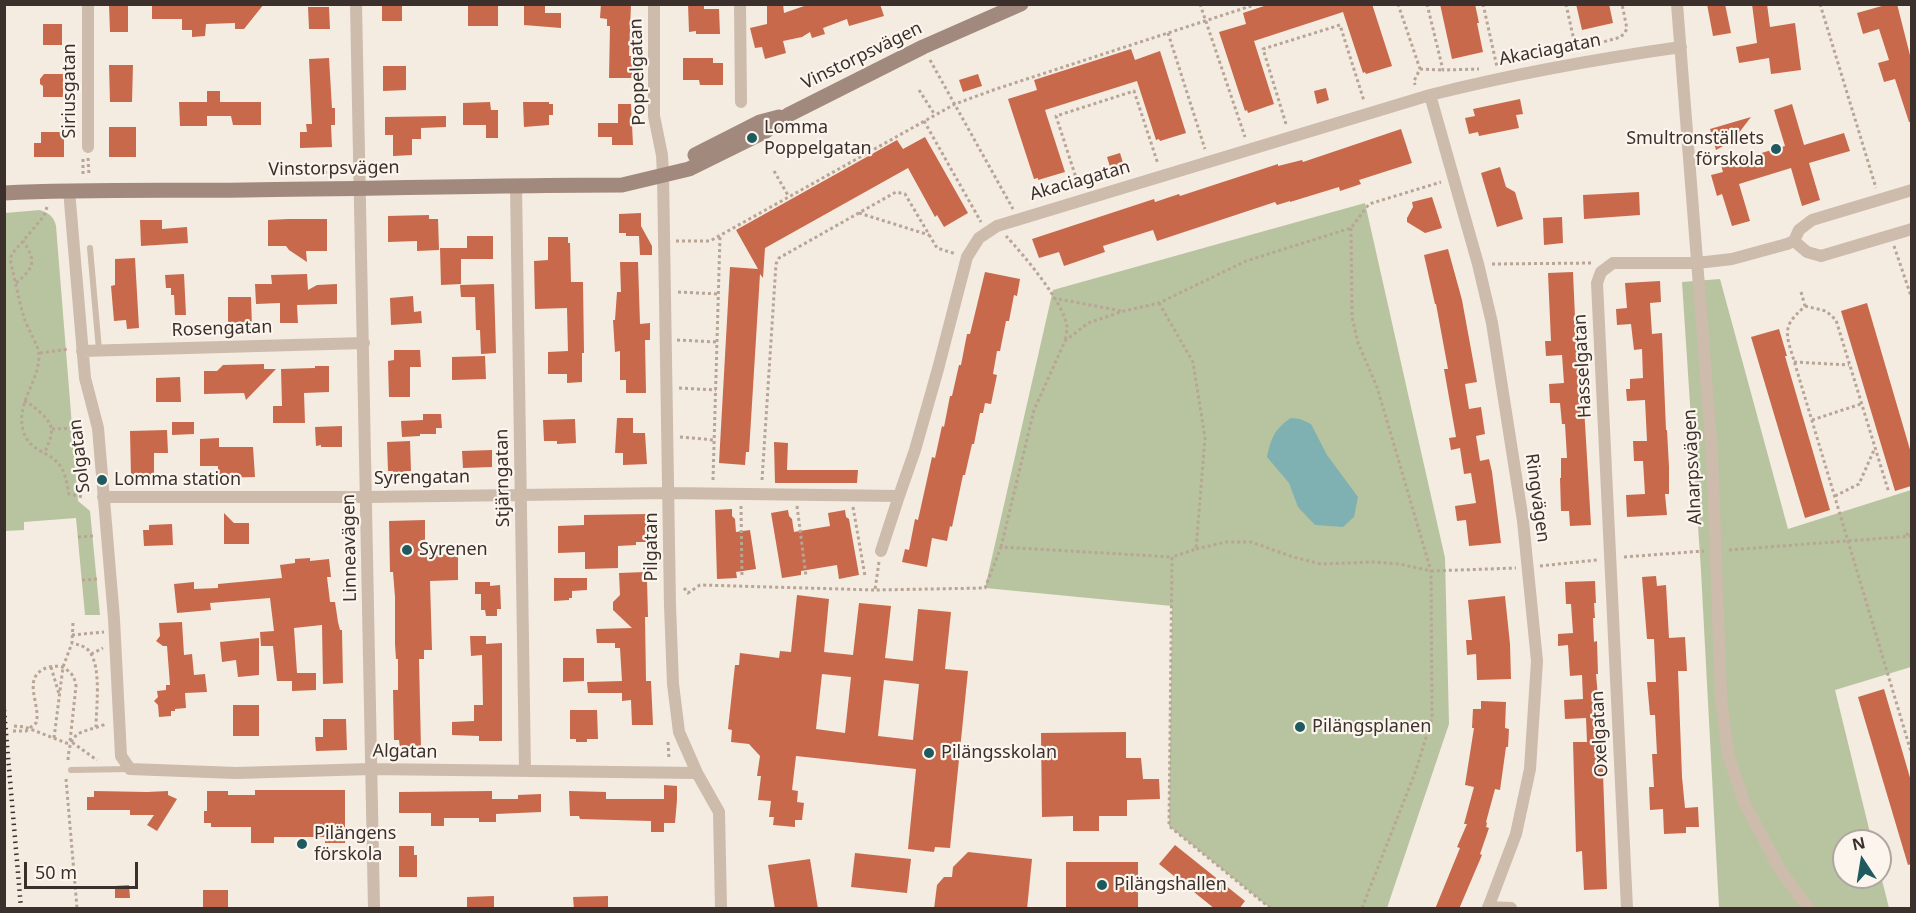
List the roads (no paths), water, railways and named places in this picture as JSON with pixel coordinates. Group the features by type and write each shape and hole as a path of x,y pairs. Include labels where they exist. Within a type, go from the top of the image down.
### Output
{"street":[{"name":"Siriusgatan","path":"88,4 88,147"},
{"name":"Linneavägen","path":"356,4 374,909"},
{"name":"Poppelgatan","path":"654,4 654,116 662,155 663,175"},
{"path":"740,4 741,102"},
{"name":"Vinstorpsvägen","path":"4,193 71,183 246,190 637,183 663,175 684,160 760,122 788,115 923,47 1021,4"},
{"name":"Alnarpsvägen","path":"1677,4 1712,453 1721,698 1728,754 1744,802 1779,868 1808,909"},
{"name":"Akaciagatan","path":"881,552 936,379 967,257 979,238 992,229 1018,218 1290,138 1498,73 1681,47"},
{"name":"Ringvägen","path":"1430,95 1478,264 1494,335 1524,521 1536,661 1530,769 1516,834 1488,908"},
{"name":"Pilgatan","path":"663,175 671,642 677,721 679,732 697,773 719,812 721,909"},
{"name":"Solgatan","path":"71,183 76,350 98,428 114,620 121,756 130,769"},
{"name":"Stjärngatan","path":"516,185 525,771"},
{"path":"1697,263 1732,259 1794,241 1799,230 1812,220 1911,190"},
{"path":"1794,241 1807,252 1821,256 1911,230"},
{"name":"Hasselgatan","path":"1610,558 1597,283 1601,272 1613,263 1697,263"},
{"name":"Rosengatan","path":"76,350 364,343"},
{"path":"669,493 898,496"},
{"name":"Syrengatan","path":"104,497 367,497 669,493"},
{"name":"Oxelgatan","path":"1610,558 1627,909"},
{"name":"Algatan","path":"130,769 236,772 371,770 697,773"},
{"path":"1488,908 1511,909"}],"lane":[{"path":"90,249 99,351"},
{"path":"69,770 130,769"}],"water":[{"path":"1291,418 1311,424 1327,455 1358,497 1354,517 1343,527 1315,525 1298,507 1289,483 1267,457 1274,435"}],"railway":[{"path":"4,710 21,908"}],"place":[{"name":"Lomma Poppelgatan","path":"752,138"},
{"name":"Smultronställets förskola","path":"1776,149"},
{"name":"Lomma station","path":"102,480"},
{"name":"Syrenen","path":"407,550"},
{"name":"Pilängsplanen","path":"1300,727"},
{"name":"Pilängsskolan","path":"929,753"},
{"name":"Pilängens förskola","path":"302,844"},
{"name":"Pilängshallen","path":"1102,885"}]}
